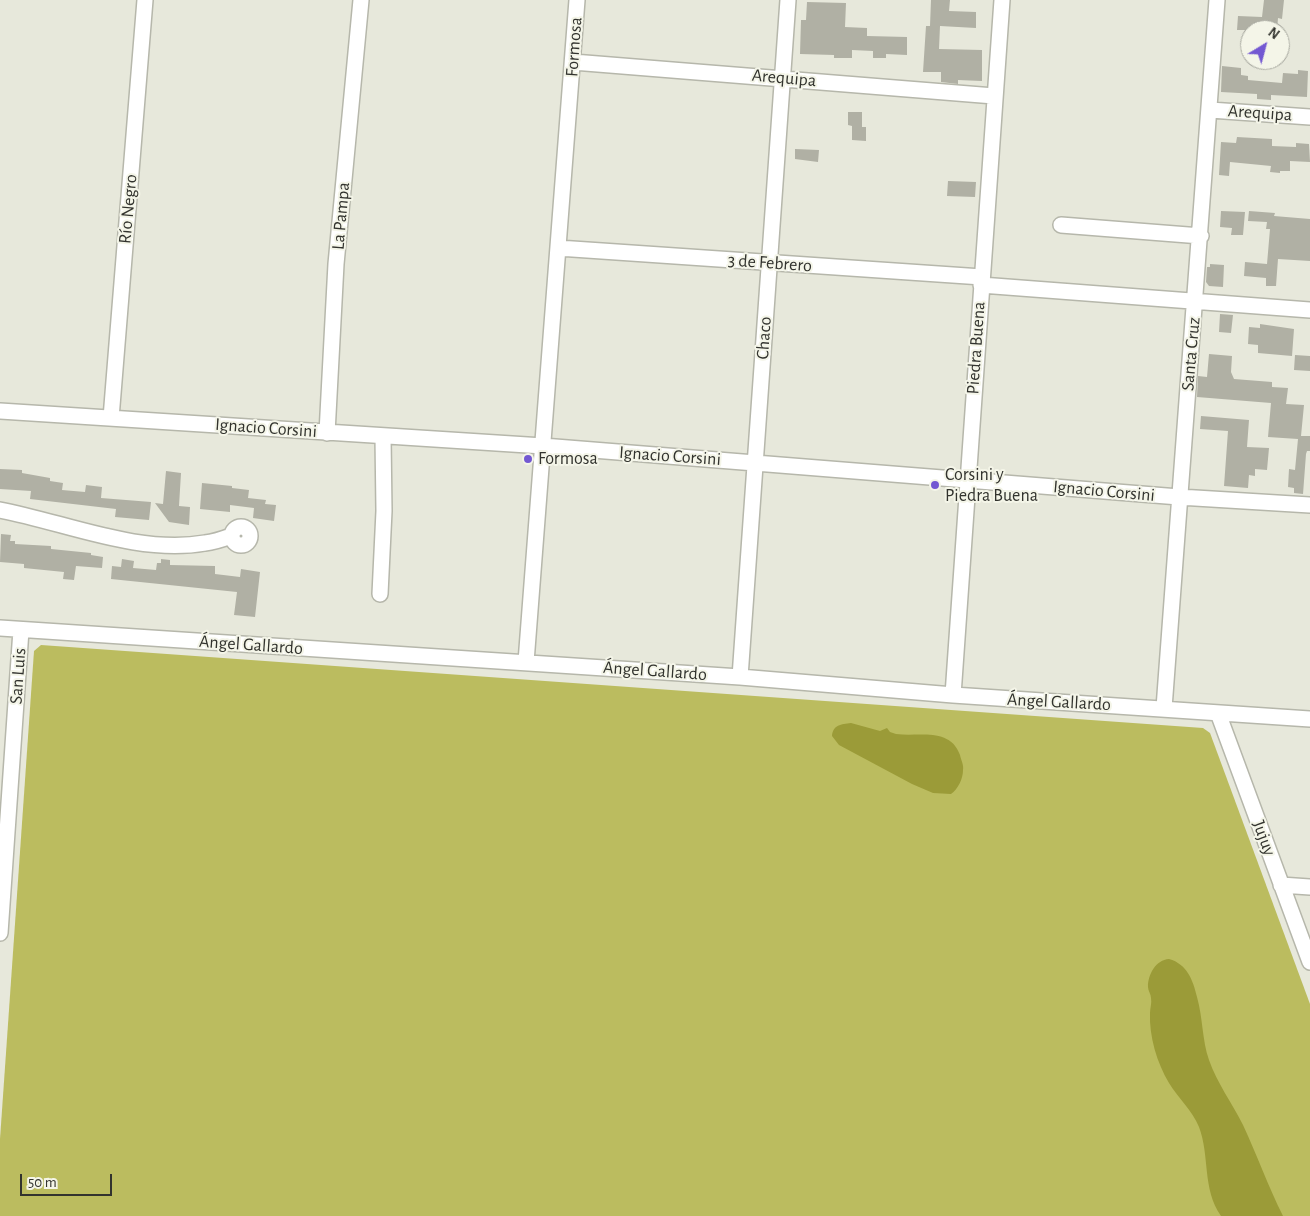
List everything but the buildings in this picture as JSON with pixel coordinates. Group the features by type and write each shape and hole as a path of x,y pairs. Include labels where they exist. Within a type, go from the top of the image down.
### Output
{"street":[{"name":"Río Negro","path":"111,418 145,0"},
{"name":"La Pampa","path":"326,433 336,264 361,0"},
{"name":"Formosa","path":"526,662 577,0"},
{"name":"Chaco","path":"740,677 788,0"},
{"name":"Piedra Buena","path":"953,696 1002,0"},
{"name":"Santa Cruz","path":"1164,708 1201,236 1217,0"},
{"name":"Arequipa","path":"573,62 782,77 994,96"},
{"name":"Arequipa","path":"1210,110 1310,117"},
{"path":"1061,225 1201,236"},
{"name":"3 de Febrero","path":"558,248 769,263 1310,310"},
{"name":"Ignacio Corsini","path":"0,411 543,446 1179,498 1310,505"},
{"path":"380,594 384,511 383,437"},
{"path":"0,510 99,534 158,544 204,544 231,536"},
{"name":"Ángel Gallardo","path":"0,628 526,662 740,677 953,696 1164,708 1310,719"},
{"name":"San Luis","path":"0,933 5,783 21,630"},
{"name":"Jujuy","path":"1218,713 1310,962"},
{"path":"1281,885 1310,887"}],"shaded area":[{"path":"41,645 1203,728 1210,733 1310,1004 1310,1216 0,1216 0,1139 34,651"},
{"path":"851,723 880,731 887,728 890,732 896,734 933,735 949,740 955,746 963,764 962,777 958,787 951,794 933,793 912,784 839,745 832,736 834,729"},
{"path":"1169,959 1185,969 1191,979 1199,1005 1205,1045 1212,1068 1243,1125 1283,1216 1221,1216 1215,1206 1211,1195 1199,1127 1193,1115 1165,1075 1157,1058 1152,1040 1150,1022 1151,995 1148,982 1151,973 1157,965"}],"place":[{"name":"Formosa","path":"528,459"},
{"name":"Corsini y Piedra Buena","path":"935,485"}]}
